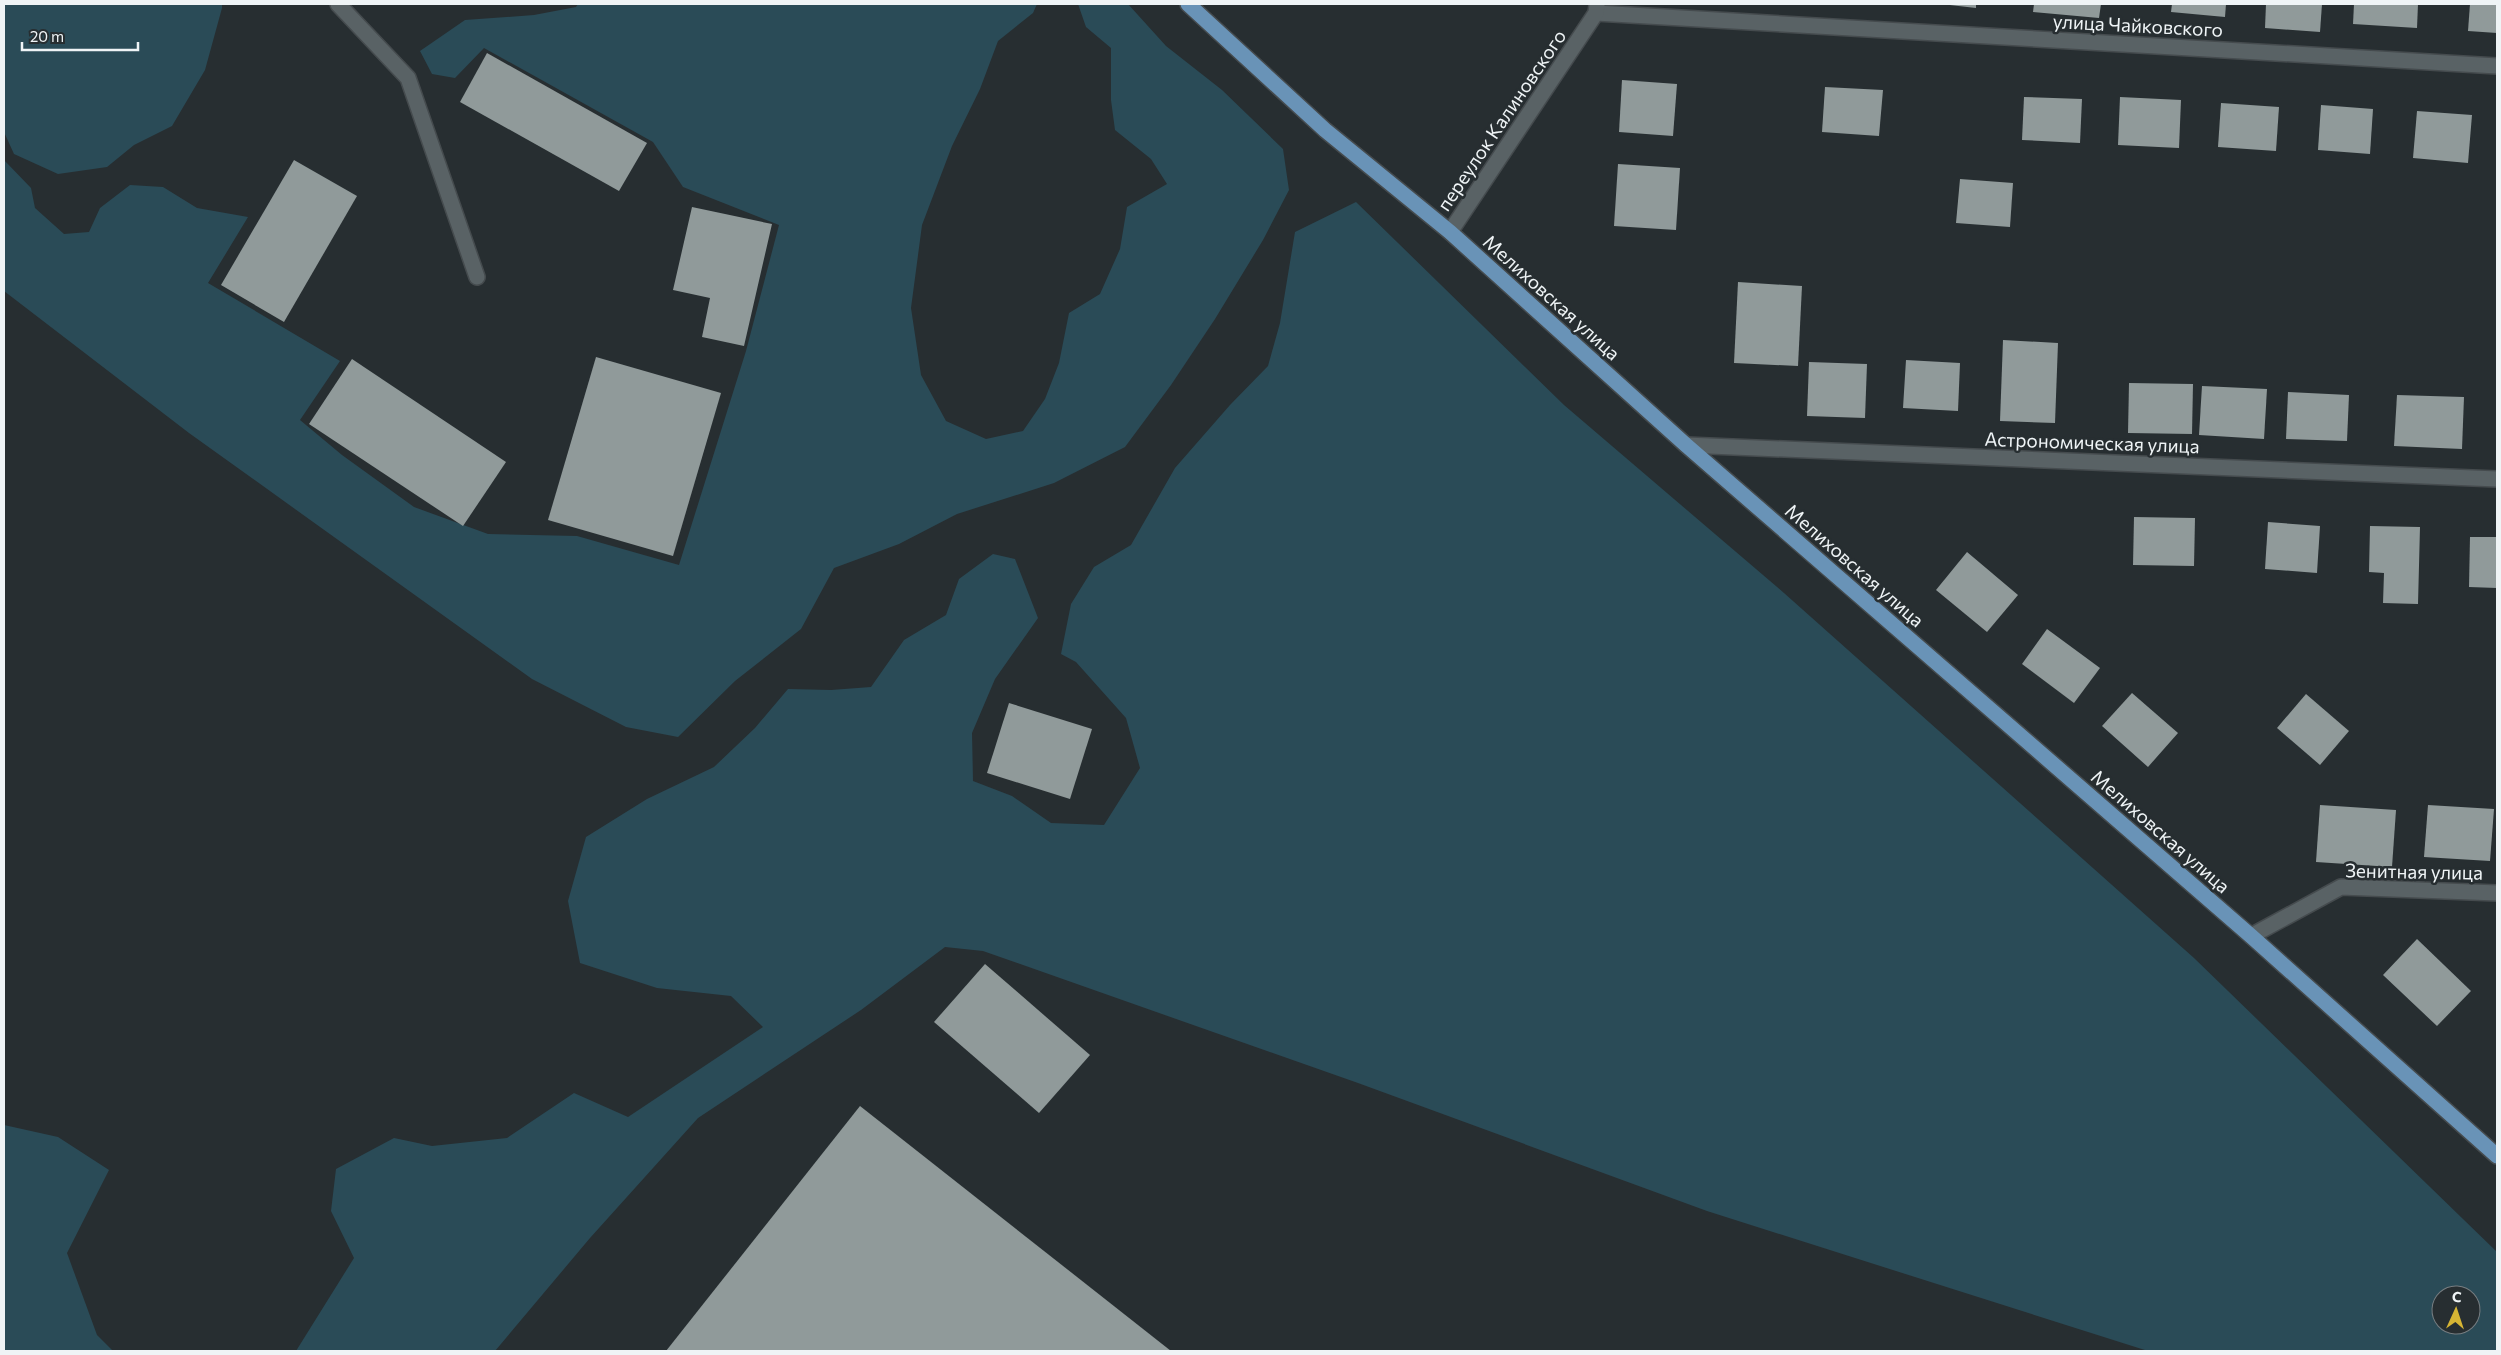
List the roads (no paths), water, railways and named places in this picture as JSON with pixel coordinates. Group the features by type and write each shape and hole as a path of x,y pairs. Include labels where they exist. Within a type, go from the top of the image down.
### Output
{"main road":[{"name":"Мелиховская улица","path":"1188,4 1325,130 1450,232 1686,445 2251,936 2497,1156"}],"street":[{"path":"338,4 408,78 477,277"},
{"name":"переулок Калиновского","path":"1450,232 1596,9"},
{"name":"улица Чайковского","path":"1596,9 2497,66"},
{"name":"Астрономическая улица","path":"1686,445 2497,479"},
{"name":"Зенитная улица","path":"2251,936 2341,888 2497,892"}]}
